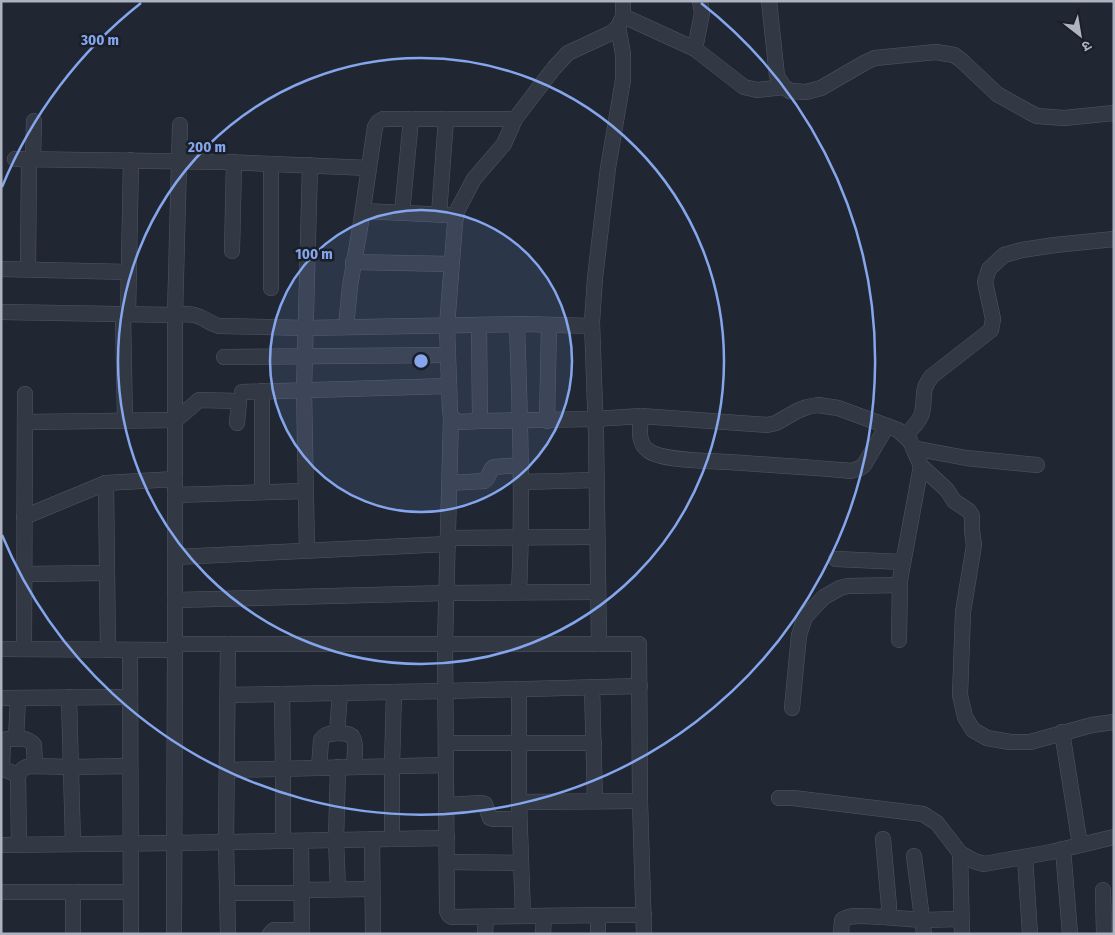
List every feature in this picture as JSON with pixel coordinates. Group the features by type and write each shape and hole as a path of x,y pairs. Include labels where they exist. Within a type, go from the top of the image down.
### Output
{"street":[{"path":"695,49 702,13 700,1"},
{"path":"769,1 777,76 784,87 790,91 806,92 821,88 875,58 936,52 954,55 998,94 1037,116 1064,118 1114,113"},
{"path":"621,15 695,49 744,86 757,90 784,87"},
{"path":"621,15 611,33 568,53 554,68 515,119 504,144 474,179 457,211 454,223 447,326 451,417 446,644 447,911 452,917 644,915"},
{"path":"599,644 592,326 595,278 608,168 623,80 621,15"},
{"path":"346,327 350,286 375,127 378,122 383,119 515,119"},
{"path":"402,213 411,119"},
{"path":"438,214 446,119"},
{"path":"28,269 26,159 34,121"},
{"path":"174,934 175,315 180,125"},
{"path":"26,159 234,162 369,168"},
{"path":"125,420 131,160"},
{"path":"232,251 234,162"},
{"path":"271,164 271,288"},
{"path":"307,551 304,390 310,165"},
{"path":"363,211 456,215"},
{"path":"909,442 922,414 926,384 932,376 991,330 993,319 985,282 989,269 1004,255 1022,250 1114,239"},
{"path":"354,262 451,264"},
{"path":"1,269 129,272"},
{"path":"1,312 187,314 198,316 219,326 306,328 517,324 592,326"},
{"path":"517,324 521,482 519,592"},
{"path":"479,325 480,422"},
{"path":"547,421 549,325"},
{"path":"224,358 448,355"},
{"path":"242,392 449,386"},
{"path":"262,391 262,492"},
{"path":"24,649 25,394"},
{"path":"25,422 176,420 199,400 239,401 237,424"},
{"path":"451,417 458,422 480,422 595,420 641,416 768,426 807,406 818,405 838,408 898,430 909,442 921,466 947,490 954,501 969,511 972,516 974,545 964,612 960,696 965,716 973,730 987,738 1010,742 1030,742 1062,732 1114,722"},
{"path":"641,416 639,435 648,450 657,455 695,460 851,471 864,465 887,426"},
{"path":"909,442 966,458 1037,465"},
{"path":"450,482 484,481 488,478 494,467 520,465"},
{"path":"899,640 900,585 921,466"},
{"path":"521,482 596,480"},
{"path":"24,517 106,483 262,492 306,491"},
{"path":"106,483 108,650"},
{"path":"175,556 307,551 521,537 597,537"},
{"path":"836,559 903,562"},
{"path":"24,574 107,573"},
{"path":"792,708 799,636 805,617 824,597 840,588 848,586 900,585"},
{"path":"175,600 447,593 598,592"},
{"path":"1,649 130,650 228,644 639,644 640,801 644,934"},
{"path":"228,644 226,842 228,934"},
{"path":"130,650 130,934"},
{"path":"228,695 640,686"},
{"path":"592,687 595,801"},
{"path":"519,689 519,802 523,916"},
{"path":"392,839 394,692"},
{"path":"337,733 340,693"},
{"path":"282,694 283,841"},
{"path":"1,698 130,697"},
{"path":"16,739 18,698"},
{"path":"69,698 74,844"},
{"path":"1062,732 1080,845"},
{"path":"319,768 321,740 328,734 337,733 351,735 354,738 354,767"},
{"path":"18,775 6,770 2,765 3,743 7,739 26,739 32,742 34,745 35,766"},
{"path":"446,743 594,743"},
{"path":"227,770 446,765"},
{"path":"18,845 18,775 25,767 130,766"},
{"path":"338,767 336,840 338,889"},
{"path":"779,798 793,798 923,814 937,823 960,853 984,864 1114,837"},
{"path":"519,802 640,801"},
{"path":"447,805 482,803 485,804 490,818 520,819"},
{"path":"1,845 447,838"},
{"path":"372,839 373,934"},
{"path":"883,839 889,912 883,917"},
{"path":"270,934 274,930 302,932 301,841"},
{"path":"1063,849 1070,934"},
{"path":"841,934 842,920 854,916 883,917 923,927 961,927 960,853"},
{"path":"914,856 923,927"},
{"path":"1025,857 1030,934"},
{"path":"447,862 521,863"},
{"path":"227,893 372,889"},
{"path":"1,892 131,892"},
{"path":"73,892 73,934"},
{"path":"1104,934 1107,896"},
{"path":"598,915 598,934"},
{"path":"543,934 544,916"},
{"path":"485,934 486,917"}]}
